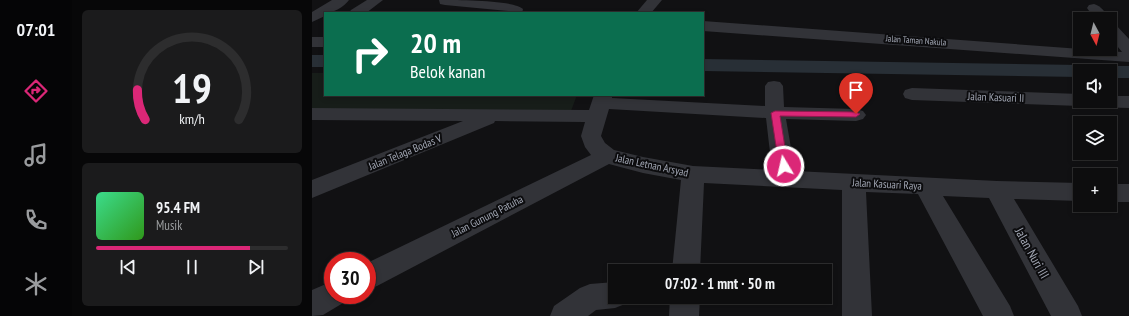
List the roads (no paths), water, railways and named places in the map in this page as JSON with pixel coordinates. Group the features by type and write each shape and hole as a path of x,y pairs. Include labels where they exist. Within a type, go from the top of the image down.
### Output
{"street":[{"path":"312,18 342,0"},
{"path":"358,12 376,0"},
{"path":"644,12 655,0"},
{"path":"444,1 488,2 513,7 516,9 515,12"},
{"path":"1094,8 1097,12"},
{"name":"Jalan Taman Nakula","path":"704,26 1129,57"},
{"path":"1117,35 1129,49"},
{"path":"312,42 324,42"},
{"path":"774,86 775,113 786,179"},
{"name":"Jalan Kasuari II","path":"912,94 1073,100"},
{"path":"1117,102 1129,102"},
{"path":"312,114 498,115 600,105 775,113 856,114"},
{"name":"Jalan Letnan Arsyad","path":"600,105 591,136 596,147 607,156 643,165 693,174"},
{"name":"Jalan Telaga Bodas V","path":"312,189 498,115"},
{"name":"Jalan Gunung Patuha","path":"376,272 607,156"},
{"path":"687,264 693,174"},
{"name":"Jalan Kasuari Raya","path":"693,174 997,190 1073,192"},
{"path":"854,183 857,316"},
{"path":"925,186 1000,316"},
{"name":"Jalan Nuri III","path":"997,190 1067,316"},
{"path":"1117,192 1129,193"},
{"path":"312,305 324,299"},
{"path":"565,316 597,303"},
{"path":"684,316 685,304"}],"waterway":[{"path":"312,61 324,61"},
{"path":"704,65 1073,71"},
{"path":"1117,72 1129,72"}]}
